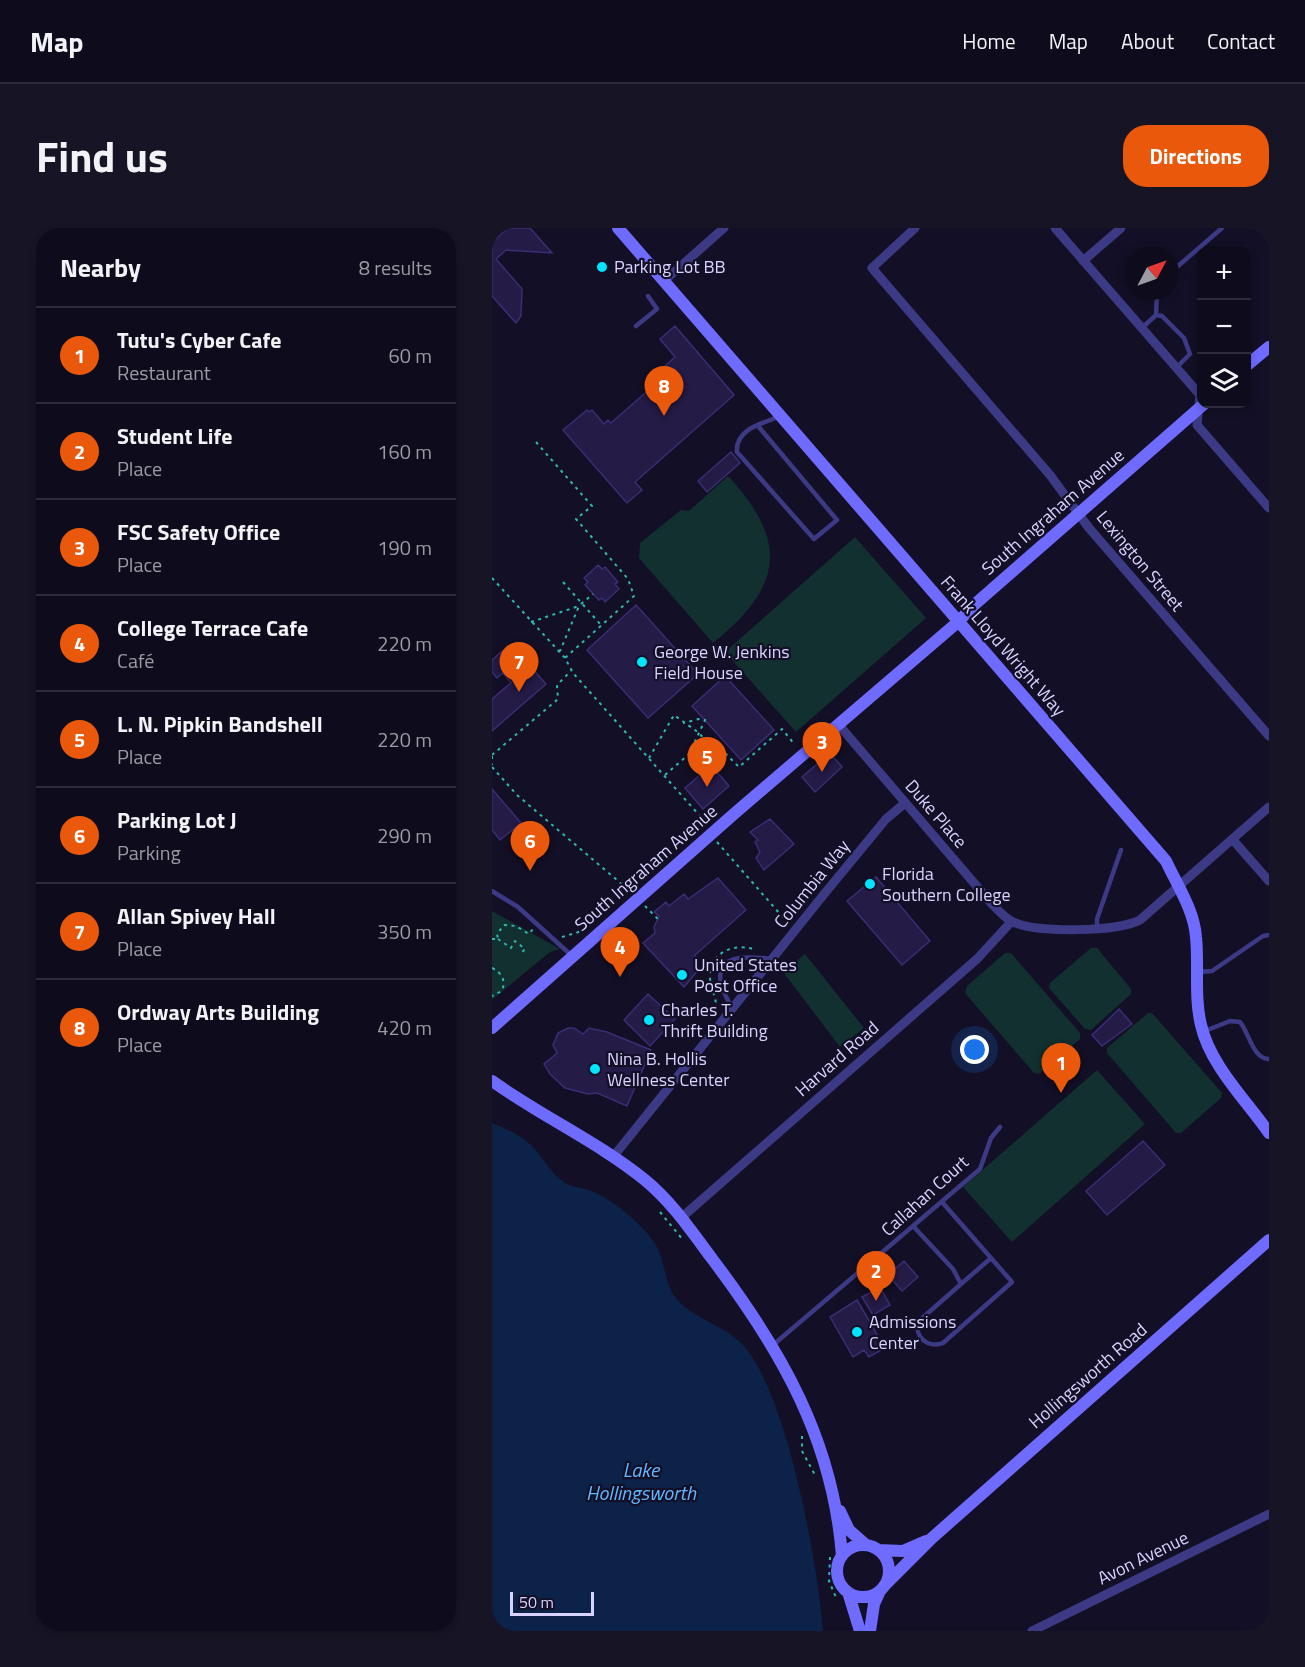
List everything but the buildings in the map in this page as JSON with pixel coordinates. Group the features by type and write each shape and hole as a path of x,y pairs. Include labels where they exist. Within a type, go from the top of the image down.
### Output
{"street":[{"name":"Frank Lloyd Wright Way","path":"618,228 1166,861 1191,914 1196,937 1197,1001 1203,1032 1226,1075 1269,1133"},
{"path":"664,281 724,228"},
{"name":"Lexington Street","path":"915,228 872,268 1080,513 1089,528 1269,736"},
{"path":"1055,228 1197,392"},
{"path":"1083,261 1121,228"},
{"path":"1251,362 1269,347"},
{"name":"South Ingraham Avenue","path":"492,1028 838,724 958,622 974,605 1199,408"},
{"path":"1201,408 1197,425 1269,508"},
{"name":"Duke Place","path":"838,724 992,904 1011,922"},
{"name":"Columbia Way","path":"613,1157 886,819 905,803"},
{"path":"1011,922 1037,928 1115,929 1140,920 1269,807"},
{"path":"1233,840 1269,880"},
{"name":"Harvard Road","path":"681,1218 977,959 1011,922"},
{"path":"492,1081 647,1181 681,1218 747,1304 773,1345 810,1419 834,1499 849,1530 866,1545 878,1550 888,1567 882,1588 873,1604 870,1631"},
{"name":"Hollingsworth Road","path":"882,1588 932,1538 1269,1240"},
{"path":"834,1499 838,1575 848,1592 860,1631"},
{"name":"Avon Avenue","path":"1032,1631 1269,1514"},
{"name":"Hollingsworth Road","path":"878,1550 903,1551 932,1538"},
{"path":"836,1553 866,1545"},
{"path":"848,1592 861,1596 882,1588"}],"lane":[{"path":"1179,265 1222,228"},
{"path":"636,326 657,309 648,296"},
{"path":"1155,300 1156,315"},
{"path":"1142,328 1156,315"},
{"path":"1156,315 1162,316 1188,347 1190,354 1176,368"},
{"path":"758,426 837,520 814,539 737,452 736,441 740,435 758,426 780,416"},
{"path":"1097,929 1096,919 1121,850"},
{"path":"492,891 518,907 573,957"},
{"path":"1197,972 1212,970 1254,942 1269,935"},
{"path":"732,1009 721,983 720,973 725,965 733,959 745,956 772,959"},
{"path":"1203,1032 1230,1021 1240,1022 1251,1045 1268,1061"},
{"name":"Callahan Court","path":"773,1345 980,1169 991,1138 1000,1127"},
{"path":"942,1202 991,1258 1012,1282 943,1343 936,1346 927,1343 918,1334 916,1327 920,1320 991,1258"},
{"path":"913,1226 953,1269 960,1284"}],"path":[{"path":"536,442 592,506 576,519 628,579 633,596 565,658"},
{"path":"492,578 560,652 572,671 707,825"},
{"path":"563,582 580,605 601,625"},
{"path":"531,622 580,605 593,594"},
{"path":"560,652 580,605"},
{"path":"572,671 557,685 558,699 492,755 492,766 517,795 631,892"},
{"path":"649,758 674,715 699,733 717,754"},
{"path":"665,775 688,756 705,720 699,719 683,723"},
{"path":"688,756 725,753 739,767 782,729 797,747"},
{"path":"717,842 787,922"},
{"path":"645,906 658,919"},
{"path":"498,939 511,948 515,941 525,949 520,955"},
{"path":"492,968 501,974 504,981 502,991 492,996"},
{"path":"659,1211 687,1246"},
{"path":"801,1431 802,1451 817,1479"},
{"path":"836,1553 829,1581 838,1602"}],"green space":[{"path":"728,476 748,500 762,522 769,544 770,564 764,583 753,603 713,643 639,558 640,543 681,510 689,511"},
{"path":"855,537 926,618 796,732 725,652"},
{"path":"492,911 560,949 550,952 492,1000"},
{"path":"1091,948 1097,948 1131,989 1131,994 1091,1030 1085,1029 1049,988 1050,983"},
{"path":"1005,953 1011,953 1080,1033 1080,1039 1039,1074 1034,1073 965,993 967,986"},
{"path":"805,954 864,1028 840,1047 783,972"},
{"path":"1148,1013 1152,1013 1222,1093 1221,1098 1181,1133 1176,1133 1107,1053 1107,1048"},
{"path":"1097,1070 1145,1124 1012,1242 963,1187"}],"water":[{"name":"Lake Hollingsworth","path":"492,1123 527,1141 555,1175 565,1183 599,1194 634,1220 658,1248 671,1291 675,1297 690,1311 734,1337 742,1344 758,1367 773,1399 798,1480 815,1565 823,1631 492,1631"}],"place":[{"name":"Parking Lot BB","path":"602,267"},
{"name":"Ordway Arts Building","path":"664,416"},
{"name":"George W. Jenkins Field House","path":"642,662"},
{"name":"Allan Spivey Hall","path":"519,692"},
{"name":"FSC Safety Office","path":"822,772"},
{"name":"L. N. Pipkin Bandshell","path":"707,787"},
{"name":"Parking Lot J","path":"530,871"},
{"name":"Florida Southern College","path":"870,884"},
{"name":"United States Post Office","path":"682,975"},
{"name":"College Terrace Cafe","path":"620,977"},
{"name":"Charles T. Thrift Building","path":"649,1020"},
{"name":"Nina B. Hollis Wellness Center","path":"595,1069"},
{"name":"Tutu's Cyber Cafe","path":"1061,1093"},
{"name":"Student Life","path":"876,1301"},
{"name":"Admissions Center","path":"857,1332"}]}
